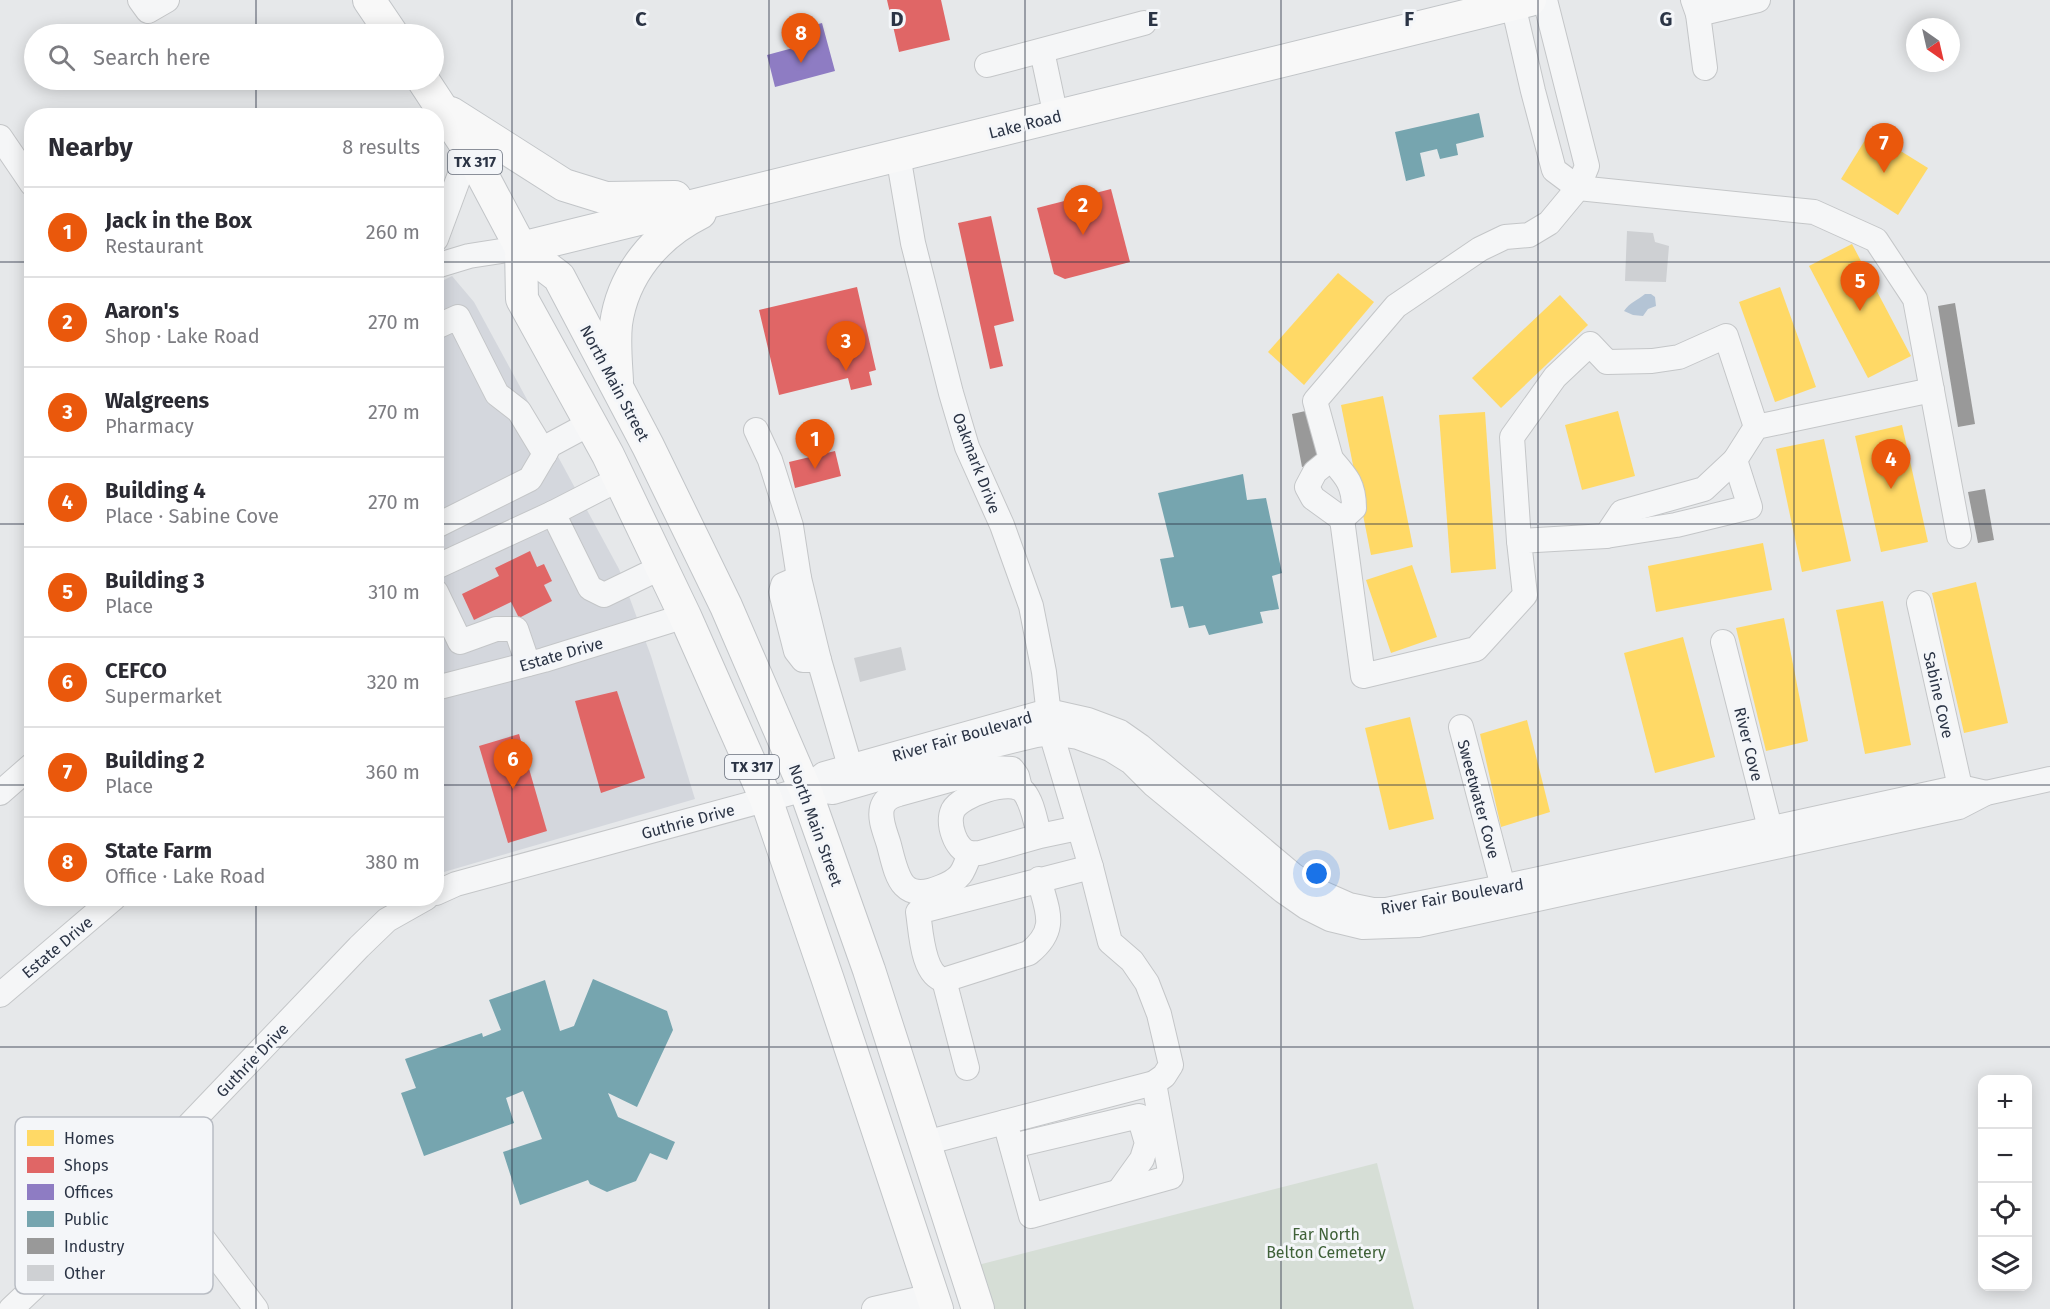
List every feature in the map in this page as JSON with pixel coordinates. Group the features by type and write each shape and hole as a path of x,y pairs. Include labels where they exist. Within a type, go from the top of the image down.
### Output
{"main road":[{"path":"369,0 385,24"},
{"name":"Lake Road","path":"521,248 1518,1"},
{"name":"North Main Street","path":"430,90 442,108"},
{"path":"444,109 564,185 606,198 733,196"},
{"name":"North Main Street","path":"444,111 469,150 521,248 559,277 648,446 726,606 804,789 869,970 978,1309"},
{"path":"618,388 616,325 622,299 634,270 657,242 682,221 733,196"},
{"name":"North Main Street","path":"521,248 522,299 591,423 662,567 766,800 935,1303"}],"street":[{"path":"140,0 148,11 167,0"},
{"path":"1342,519 1354,508 1354,496 1348,478 1331,459 1314,401 1396,306 1480,249 1504,237 1529,235 1550,223 1578,188 1587,166 1545,0"},
{"path":"1706,68 1696,7 1758,0"},
{"path":"1518,1 1554,170 1578,188 1814,212 1876,240 1915,299 1959,536"},
{"path":"987,65 1144,23"},
{"path":"1042,51 1056,117"},
{"path":"1544,131 1575,123"},
{"path":"0,137 24,172"},
{"path":"444,217 469,150"},
{"name":"Oakmark Drive","path":"898,155 914,243 951,393 967,447 1002,525 1031,606 1044,672 1049,722 1110,942 1132,961 1147,982 1160,1014 1171,1065 1164,1076 1154,1083"},
{"path":"444,263 469,255 521,248"},
{"path":"444,323 458,317 497,394 519,411 545,453"},
{"path":"1331,459 1315,472 1307,487 1313,498 1342,519 1363,676 1476,649 1524,595 1512,436 1555,377 1590,344 1607,362 1652,361 1680,357 1726,336 1756,428"},
{"path":"1606,536 1622,512 1704,489 1736,460 1756,428 1932,390"},
{"path":"444,522 530,479 550,445 591,423"},
{"path":"756,430 770,460 791,526 799,578 819,660 850,766"},
{"path":"1519,541 1606,536 1676,525 1750,507 1736,460"},
{"path":"444,563 553,513 619,479"},
{"path":"553,513 590,588 604,595 662,567"},
{"name":"Sabine Cove","path":"1919,603 1960,787"},
{"path":"444,609 460,642 496,629 516,629 528,664"},
{"name":"Estate Drive","path":"444,683 528,664 685,616"},
{"name":"River Cove","path":"1723,642 1772,837"},
{"name":"River Fair Boulevard","path":"766,800 804,789 824,774 850,766 1049,722 1088,720 1120,732 1140,746 1293,875 1346,914 1505,897 1772,837 1960,787 1986,793"},
{"name":"River Fair Boulevard","path":"804,789 833,792 995,745 1049,722"},
{"name":"Sweetwater Cove","path":"1461,727 1505,897"},
{"path":"970,853 963,871 954,882 922,892 907,889 896,871 881,818 885,802 893,796 993,768 1012,769 1017,776 1020,788 1030,803 1040,836"},
{"path":"0,793 24,772"},
{"name":"River Fair Boulevard","path":"1772,837 1959,807 1986,793 2050,778"},
{"path":"1020,788 1005,785 998,787 966,798 954,809 951,825 959,846 970,853 980,853 1077,828"},
{"name":"Guthrie Drive","path":"444,889 456,884 766,800"},
{"path":"1039,879 1049,918 1046,935 1042,942 1029,953 944,980 931,972 923,947 918,912 1039,879 1090,867"},
{"name":"Estate Drive","path":"0,995 105,906"},
{"name":"Guthrie Drive","path":"197,1117 359,946 387,920 412,906"},
{"path":"944,980 966,1068"},
{"path":"925,1143 1005,1122 1154,1083 1171,1177 1031,1216 1005,1122"},
{"path":"1012,1146 1138,1116 1147,1143 1142,1158 1119,1191"},
{"path":"213,1252 256,1309"},
{"name":"Guthrie Drive","path":"11,1309 27,1294"},
{"path":"874,1309 935,1303"}],"shaded area":[{"path":"452,276 474,302 619,569 651,656 695,799 444,872 444,280"}],"green space":[{"name":"Far North Belton Cemetery","path":"1377,1163 1414,1309 989,1309 978,1265"}],"water":[{"path":"1645,294 1655,297 1656,306 1648,309 1643,316 1624,311 1631,304"}],"building: Homes":[{"path":"1870,132 1928,168 1898,215 1841,179"},
{"path":"1852,244 1911,356 1868,378 1809,266"},
{"path":"1338,273 1374,302 1304,385 1268,352"},
{"path":"1780,287 1816,387 1775,402 1739,302"},
{"path":"1560,295 1588,325 1501,408 1472,378"},
{"path":"1383,396 1413,547 1371,555 1341,405"},
{"path":"1618,411 1635,476 1582,490 1565,425"},
{"path":"1485,412 1496,569 1451,573 1439,415"},
{"path":"1902,425 1928,542 1881,552 1855,436"},
{"path":"1824,439 1851,561 1802,572 1776,449"},
{"path":"1763,543 1772,590 1656,612 1648,566"},
{"path":"1412,565 1437,637 1391,653 1366,580"},
{"path":"1976,582 2008,723 1964,733 1932,593"},
{"path":"1883,601 1911,745 1865,754 1836,610"},
{"path":"1784,618 1808,741 1766,751 1736,628"},
{"path":"1683,637 1715,757 1655,773 1624,653"},
{"path":"1410,717 1434,819 1389,830 1365,728"},
{"path":"1527,720 1550,812 1501,827 1480,734"}],"building: Shops":[{"path":"887,0 941,0 950,40 899,52"},
{"path":"1111,189 1130,262 1065,279 1054,274 1037,208"},
{"path":"991,216 1014,321 994,326 1003,366 990,369 958,223"},
{"path":"857,287 876,370 869,372 872,385 851,390 848,378 779,395 759,310"},
{"path":"835,451 841,476 795,488 789,462"},
{"path":"530,551 537,567 544,564 552,581 544,585 552,601 519,618 511,602 474,620 462,594 499,576 495,568"},
{"path":"617,691 645,778 601,793 575,701"},
{"path":"519,734 547,831 508,843 479,746"}],"building: Offices":[{"path":"822,23 835,71 775,87 767,55 804,45 800,29"}],"building: Public":[{"path":"1479,113 1484,137 1456,144 1458,155 1440,159 1437,149 1420,153 1425,176 1406,181 1395,132"},
{"path":"1243,474 1247,500 1266,498 1282,573 1272,576 1279,609 1260,612 1263,623 1209,635 1205,625 1189,628 1183,606 1171,608 1160,559 1174,557 1158,493"},
{"path":"593,979 667,1011 673,1030 637,1107 608,1093 618,1117 675,1142 667,1160 650,1153 636,1181 607,1192 590,1184 588,1180 520,1205 503,1152 542,1139 523,1091 506,1098 514,1123 424,1156 401,1093 416,1088 405,1059 482,1033 483,1037 501,1030 489,1000 545,980 560,1031 574,1026"}],"building: Industry":[{"path":"1955,303 1975,424 1958,427 1938,306"},
{"path":"1310,410 1320,463 1302,467 1292,414"},
{"path":"1985,489 1994,540 1978,543 1968,492"}],"building: Other":[{"path":"1627,231 1653,233 1655,242 1669,246 1666,282 1625,281"},
{"path":"901,647 906,670 860,682 854,658"}],"place":[{"name":"State Farm","path":"801,63"},
{"name":"Building 2","path":"1884,173"},
{"name":"Aaron's","path":"1083,235"},
{"name":"Building 3","path":"1860,311"},
{"name":"Walgreens","path":"846,371"},
{"name":"Jack in the Box","path":"815,469"},
{"name":"Building 4","path":"1891,489"},
{"name":"CEFCO","path":"513,789"}]}
